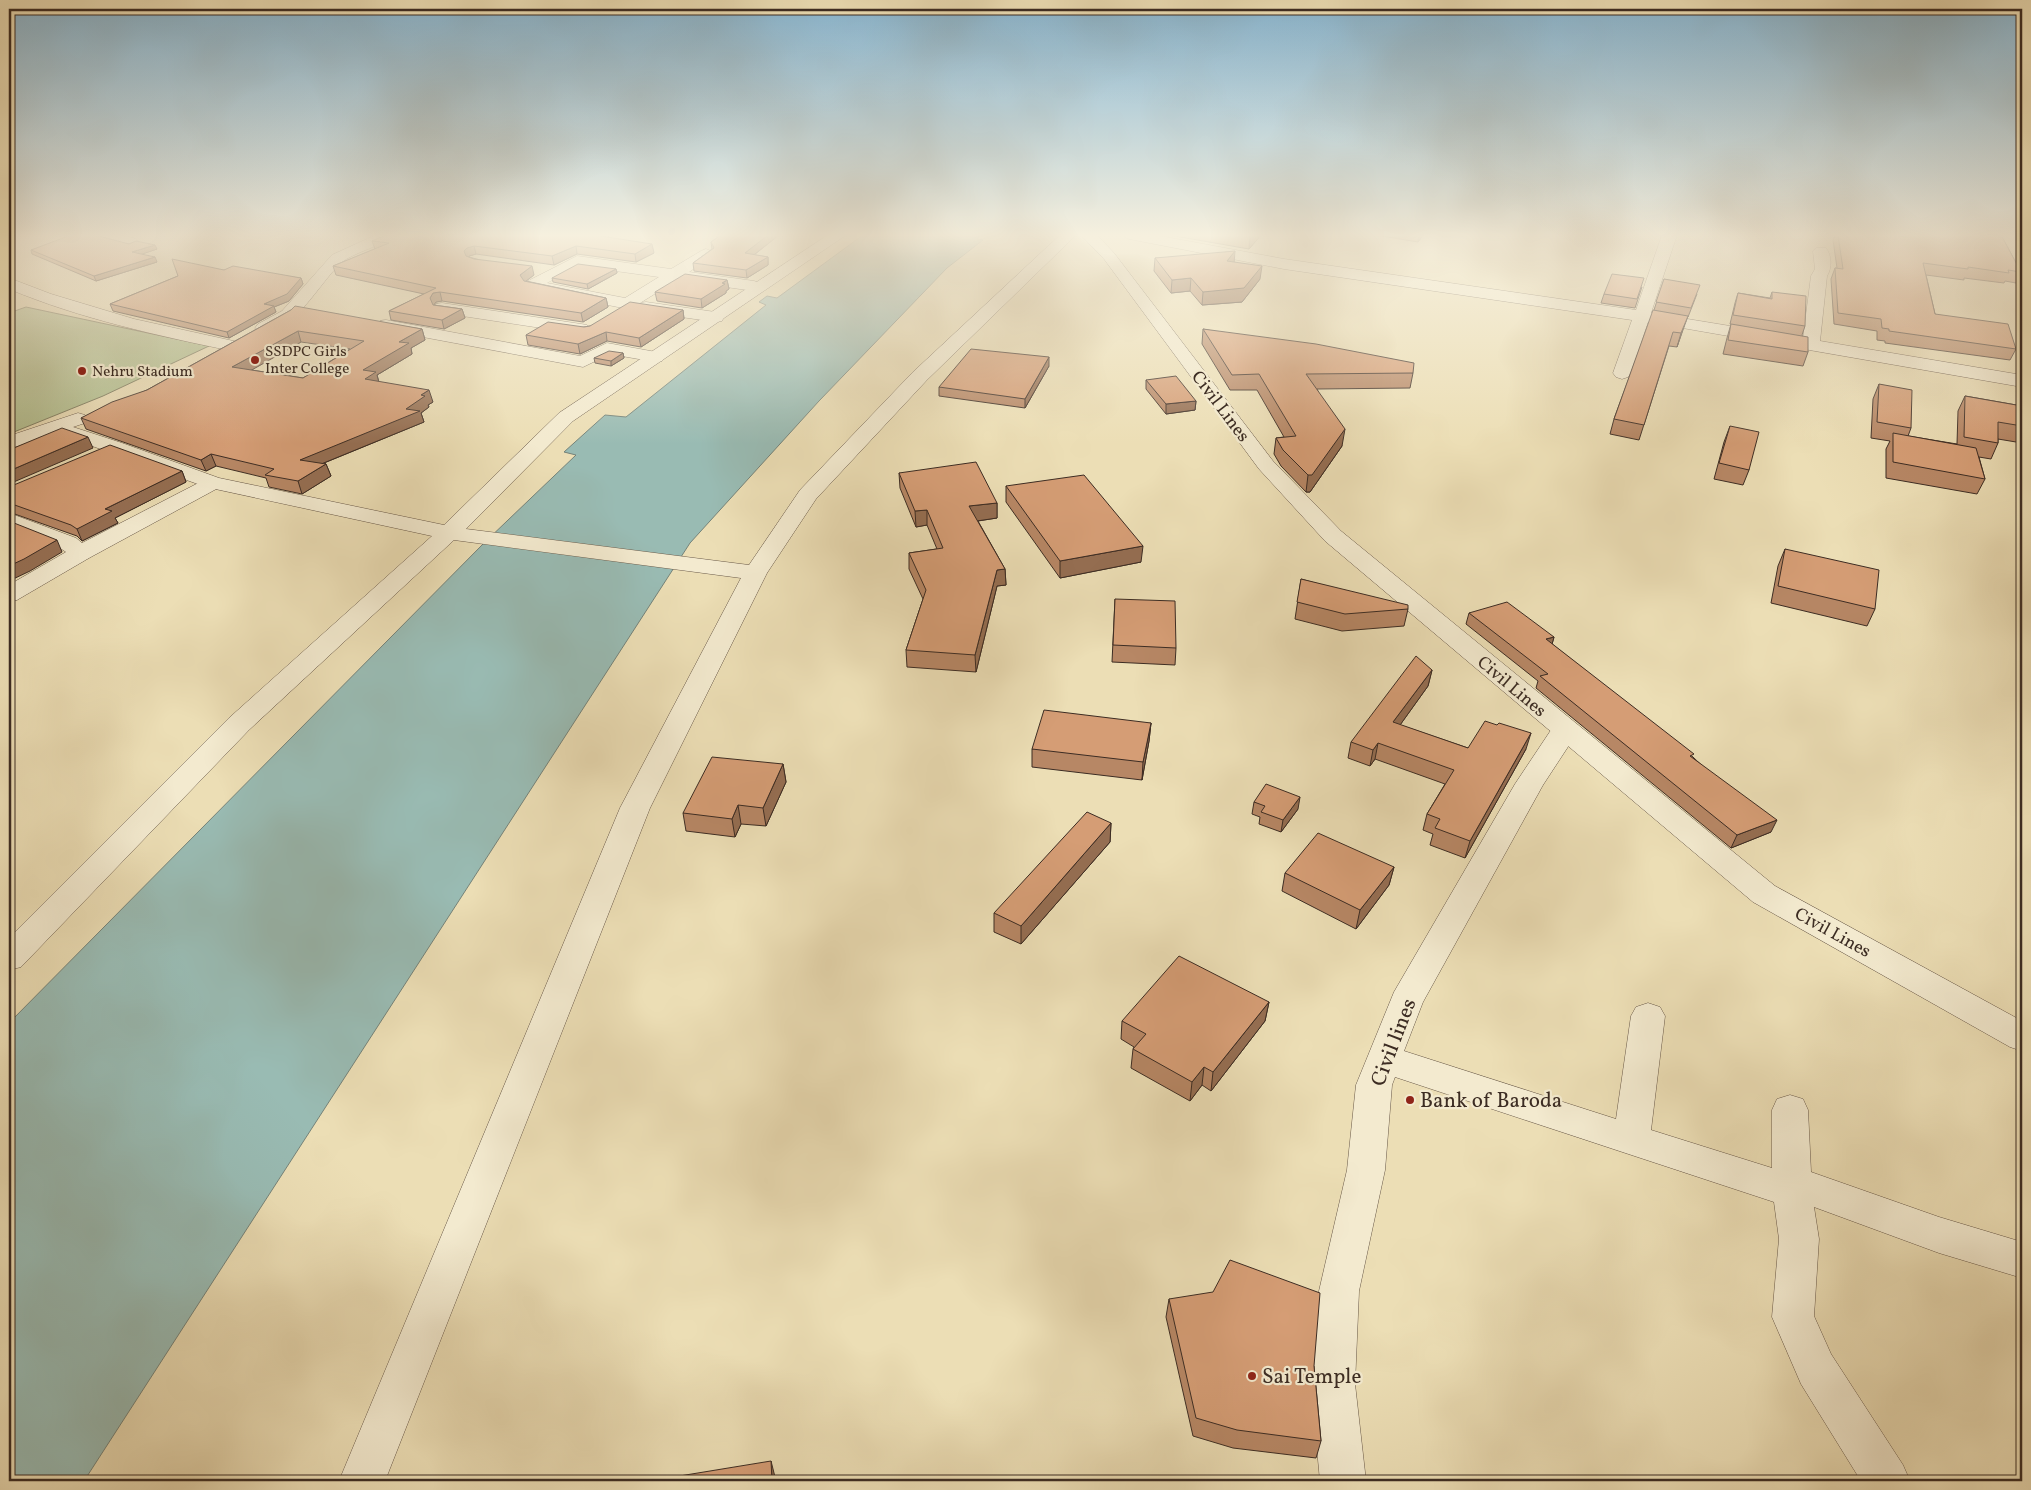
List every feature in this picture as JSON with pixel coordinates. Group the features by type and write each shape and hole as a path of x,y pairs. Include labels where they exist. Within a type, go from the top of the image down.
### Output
{"street":[{"path":"67,305 133,324 145,325 151,328 232,346"},
{"path":"208,360 288,315 297,305"},
{"path":"611,314 627,305"},
{"path":"631,305 716,318"},
{"path":"9,958 239,724 449,533 566,418 736,305"},
{"path":"362,1481 635,808 755,572 808,495 920,376 996,305"},
{"name":"Civil Lines","path":"1145,305 1266,465 1333,536 1565,730 1764,894 2022,1037"},
{"path":"1563,305 1642,316 2022,381"},
{"path":"1622,373 1646,305"},
{"path":"1811,345 1816,305"},
{"path":"442,308 586,330 594,325"},
{"path":"293,309 312,312"},
{"path":"371,323 583,362 607,348 656,358"},
{"path":"9,443 98,412"},
{"path":"61,425 64,432 115,447 213,483 449,533 755,572"},
{"path":"88,459 115,447"},
{"path":"9,595 81,553 213,483"},
{"path":"9,520 68,543 81,553"},
{"name":"Civil lines","path":"1343,1481 1333,1384 1339,1291 1366,1170 1374,1085 1406,1002 1529,784 1565,730"},
{"path":"1631,1140 1648,1016"},
{"path":"1384,1059 1631,1140 1792,1190 1811,1189 1939,1235 2022,1260"},
{"path":"1790,1110 1792,1190 1799,1240 1793,1317 1816,1370 1887,1481"}],"green space":[{"name":"Nehru Stadium","path":"26,307 209,346 103,396 9,434 9,313"}],"water":[{"path":"766,305 912,305 819,401 690,543 84,1481 9,1481 9,1023 484,543 576,455 564,452 605,415 626,417"}],"building":[{"path":"112,305 274,306 227,332"},
{"path":"402,305 433,305 462,309 442,320 389,311"},
{"path":"524,305 595,305 581,313"},
{"path":"626,305 647,305 683,310 639,338 606,332 578,344 526,335 548,322 584,327 590,326"},
{"path":"1671,305 1692,305 1691,308"},
{"path":"1735,305 1806,305 1805,326 1733,315"},
{"path":"1837,305 1933,305 1935,314 2008,324 2016,349 1889,331 1889,329 1882,328 1881,319 1838,313"},
{"path":"295,306 422,329 399,342 409,343 363,370 376,372 365,379 429,390 421,395 425,396 406,409 420,411 300,460 326,464 298,481 265,475 274,469 211,454 201,460 81,418 112,402 147,390 291,310","holes":["298,331 364,341 303,378 232,367"]},
{"path":"1653,310 1688,316 1681,333 1673,332 1644,425 1614,419"},
{"path":"1731,324 1808,337 1808,352 1728,340"},
{"path":"1203,329 1316,344 1414,363 1413,373 1306,374 1345,429 1312,475 1308,475 1283,450 1276,438 1296,436 1259,374 1232,375"},
{"path":"971,349 1049,357 1025,399 939,387"},
{"path":"609,351 623,353 611,361 594,358"},
{"path":"1176,376 1196,401 1166,404 1146,380"},
{"path":"1879,384 1912,390 1911,428 1877,422"},
{"path":"1965,396 2022,406 2022,426 1998,422 1998,443 1964,437"},
{"path":"1730,426 1759,432 1749,470 1719,463"},
{"path":"62,428 88,437 9,471 9,450"},
{"path":"1893,433 1976,448 1985,479 1893,462"},
{"path":"110,445 182,471 105,509 112,511 77,529 71,525 9,503 9,487"},
{"path":"976,462 997,503 969,506 1005,569 997,570 975,655 906,650 926,590 909,553 943,548 927,510 915,511 899,473"},
{"path":"1084,475 1143,546 1060,561 1006,486"},
{"path":"9,521 57,540 9,566"},
{"path":"1785,549 1879,570 1875,609 1778,586"},
{"path":"1301,579 1408,605 1408,609 1345,614 1297,602"},
{"path":"1115,599 1175,601 1176,648 1113,645"},
{"path":"1507,602 1554,637 1546,639 1694,754 1690,756 1777,820 1737,835 1540,676 1548,674 1469,613"},
{"path":"1416,656 1432,670 1393,722 1468,748 1485,721 1497,725 1499,723 1531,733 1470,841 1435,828 1440,819 1427,814 1454,770 1378,743 1373,750 1351,742"},
{"path":"1044,710 1151,723 1143,762 1032,749"},
{"path":"712,757 783,764 763,808 738,805 732,819 683,813"},
{"path":"1266,784 1300,797 1283,820 1261,812 1265,806 1254,802"},
{"path":"1087,812 1111,823 1021,926 994,913"},
{"path":"1318,833 1394,867 1360,910 1285,873"},
{"path":"1179,956 1269,1002 1213,1072 1204,1067 1192,1082 1133,1049 1146,1034 1122,1021"},
{"name":"Sai Temple","path":"1230,1260 1320,1293 1314,1366 1321,1441 1237,1430 1196,1418 1169,1299 1213,1292"},
{"path":"771,1461 772,1481 649,1481"}],"place":[{"name":"SSDPC Girls Inter College","path":"255,360"},
{"name":"Nehru Stadium","path":"82,371"},
{"name":"Bank of Baroda","path":"1410,1100"},
{"name":"Sai Temple","path":"1252,1376"}]}
